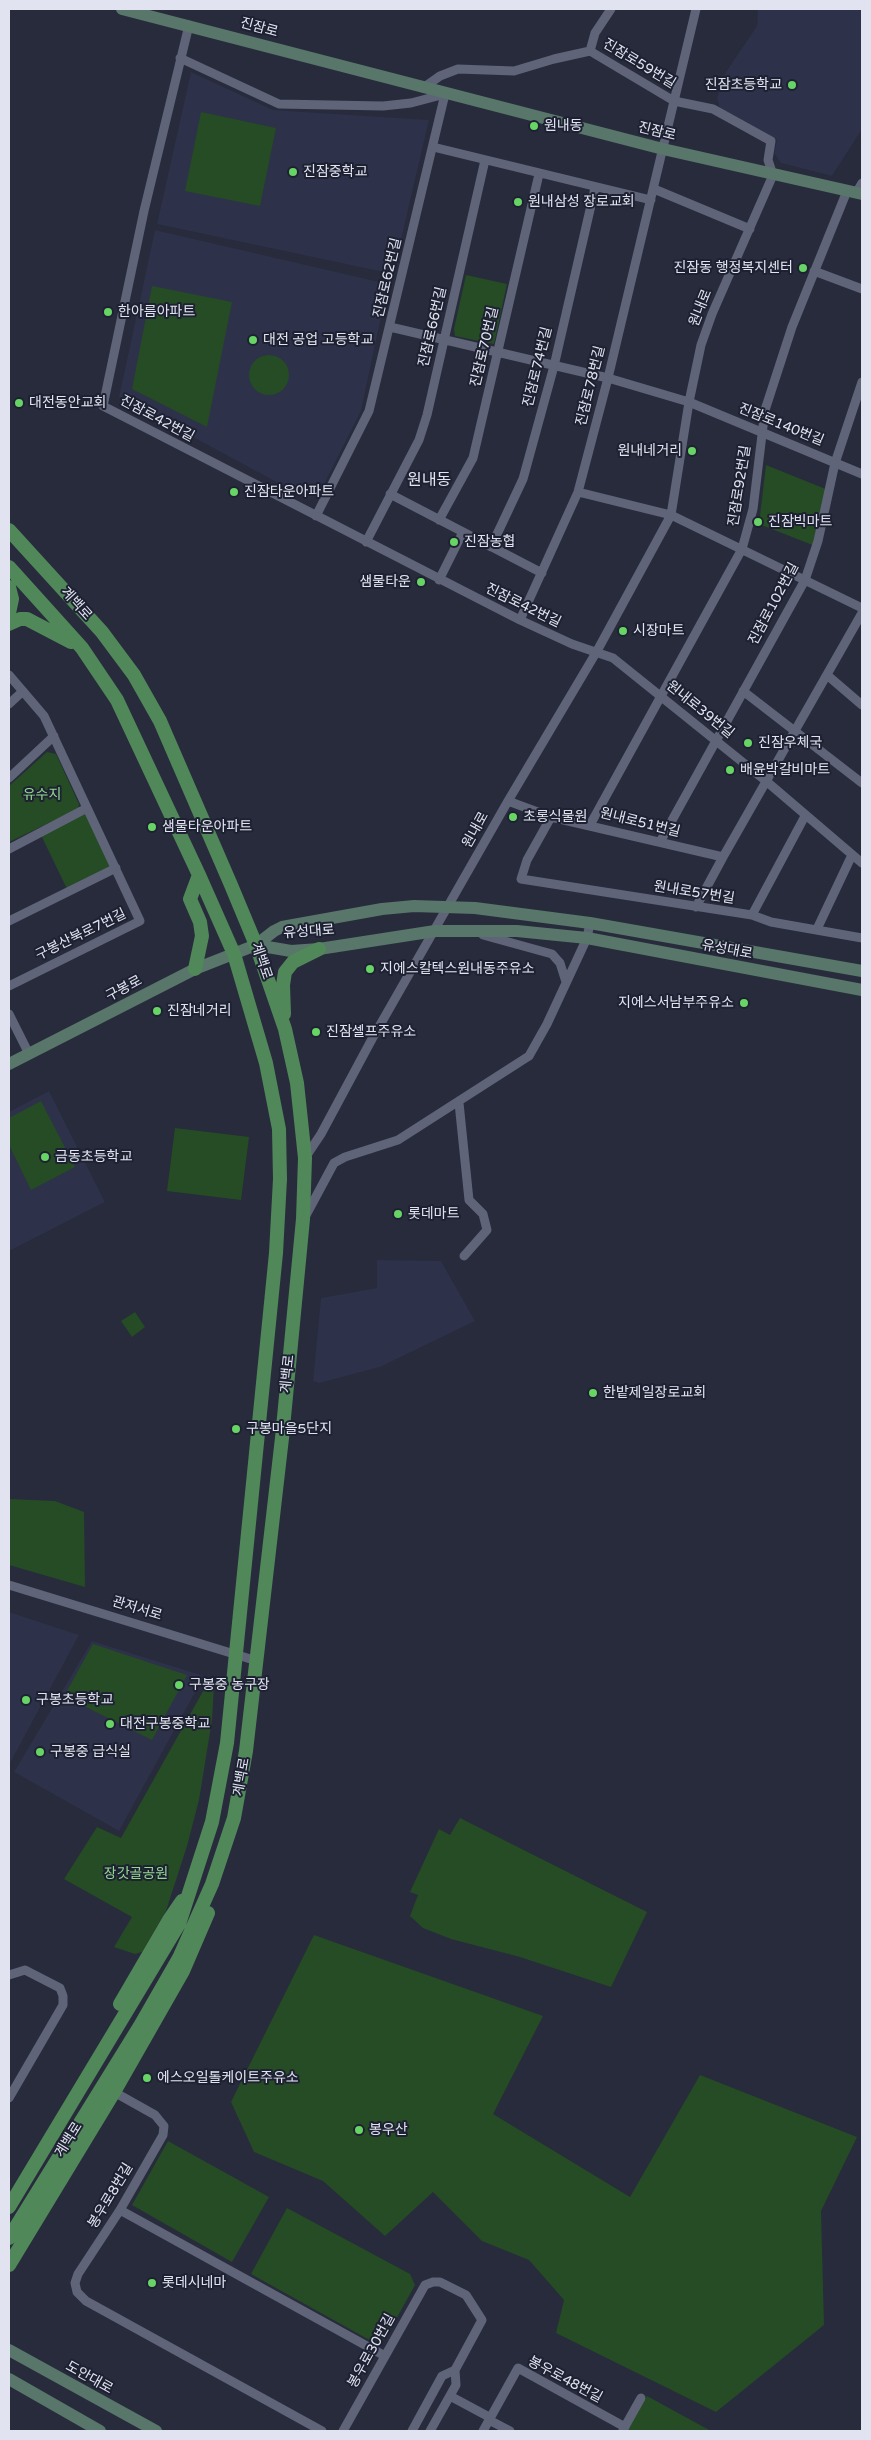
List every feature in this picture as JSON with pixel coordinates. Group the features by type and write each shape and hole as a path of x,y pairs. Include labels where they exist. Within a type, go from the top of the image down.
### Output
{"main road":[{"name":"계백로","path":"9,530 102,632 134,675 160,721 256,946 285,1029 296,1083 305,1158 303,1219 257,1661 246,1751 234,1818 212,1884 179,1958 13,2243"},
{"name":"계백로","path":"9,567 82,648 117,700 234,954 266,1063 279,1129 280,1179 276,1253 227,1743 214,1813 179,1924 9,2207"},
{"path":"9,587 12,599 9,613"},
{"path":"9,624 20,619 27,619 82,648"},
{"path":"195,969 202,936 200,922 190,899 199,875"},
{"path":"285,1029 283,985 285,972 293,962 319,949"},
{"path":"9,2265 13,2243 114,2092 183,1972 198,1941 208,1914 212,1884"},
{"path":"9,2190 83,2069 169,1920 190,1890"}],"street":[{"name":"진잠로","path":"122,9 663,149 773,175 857,190"},
{"name":"진잠로59번길","path":"590,51 595,33 611,9"},
{"name":"진잠로59번길","path":"674,101 696,9"},
{"name":"진잠로42번길","path":"189,25 144,211 103,406 439,580 572,644 597,651"},
{"name":"진잠로59번길","path":"423,88 440,76 458,69 514,72 554,59 590,51 674,101 713,109 771,141 768,160 773,175"},
{"name":"진잠로","path":"180,58 279,104 383,106 410,103 445,94"},
{"name":"진잠로62번길","path":"316,516 369,411 445,94"},
{"name":"진잠로78번길","path":"520,620 578,492 608,378 674,101"},
{"path":"432,147 651,200"},
{"name":"진잠로66번길","path":"366,542 419,440 445,340 485,160"},
{"name":"진잠로70번길","path":"439,520 473,458 539,174"},
{"name":"원내로","path":"305,1158 321,1134 372,1039 508,801 597,651 671,515 689,402 701,345 712,314 773,175"},
{"name":"진잠로74번길","path":"491,546 523,478 554,366 596,188"},
{"path":"654,189 750,229"},
{"name":"진잠로92번길","path":"590,825 742,549 753,509 765,410 789,336 814,271 857,190"},
{"path":"814,271 862,289"},
{"path":"390,327 608,378 689,402"},
{"name":"진잠로102번길","path":"660,842 805,580 818,541 835,463 862,382"},
{"name":"진잠로140번길","path":"689,402 862,474"},
{"path":"578,492 671,515 862,608"},
{"path":"390,494 542,573"},
{"path":"439,580 463,532"},
{"path":"696,907 722,857 862,613"},
{"name":"원내로39번길","path":"597,651 613,658 662,696 862,863"},
{"name":"구봉산북로7번길","path":"9,675 44,716 140,921 9,986"},
{"path":"826,675 862,705"},
{"path":"9,704 23,691"},
{"path":"743,692 862,782"},
{"path":"9,778 54,736"},
{"name":"원내로51번길","path":"508,801 551,817 722,857"},
{"path":"9,849 88,808"},
{"path":"752,915 805,816"},
{"name":"원내로57번길","path":"551,817 527,860 521,879 752,915 771,922 862,938"},
{"path":"817,929 852,855"},
{"path":"9,921 116,868"},
{"name":"유성대로","path":"256,946 282,927 382,909 449,906 590,923 862,971"},
{"path":"303,1219 334,1163 345,1157 398,1140 459,1103 529,1056 587,938 590,923"},
{"path":"464,930 552,954 560,963 566,982"},
{"name":"유성대로","path":"256,946 291,951 319,949 435,931 516,931 587,938 862,990"},
{"name":"구봉로","path":"9,1064 195,969 256,946"},
{"path":"9,1014 29,1054"},
{"path":"459,1103 469,1200 482,1214 487,1230 464,1256"},
{"name":"관저서로","path":"9,1585 257,1661"},
{"path":"9,1975 25,1970 60,1988 63,1996 63,2005 9,2098"},
{"name":"봉우로8번길","path":"114,2092 155,2114 164,2126 163,2135 120,2210 78,2274 75,2283 77,2292 86,2301 322,2431"},
{"path":"120,2210 385,2356"},
{"name":"봉우로30번길","path":"343,2431 425,2285 433,2282 440,2282 466,2296 482,2320 455,2370"},
{"name":"도안대로","path":"9,2350 156,2431"},
{"name":"봉우로48번길","path":"483,2431 518,2368 623,2429 641,2398"},
{"path":"412,2431 442,2376 455,2370 456,2385 430,2431"},
{"path":"9,2379 100,2431"},
{"path":"450,2396 510,2431"}],"shaded area":[{"name":"진잠초등학교","path":"758,9 862,9 862,129 832,176 781,163 774,153 777,140 720,109 717,98 726,72 757,26"},
{"name":"진잠중학교","path":"191,72 273,110 429,120 393,274 157,224"},
{"name":"대전 공업 고등학교","path":"155,230 388,284 361,411 318,496 304,497 119,397"},
{"name":"금동초등학교","path":"49,1091 105,1202 9,1251 9,1112"},
{"path":"377,1260 441,1261 475,1321 380,1367 319,1383 313,1381 321,1298 377,1288"},
{"name":"구봉초등학교","path":"9,1612 79,1635 9,1765"},
{"name":"대전구봉중학교","path":"92,1641 204,1676 119,1831 14,1772"}],"green space":[{"path":"201,112 276,128 260,206 185,191"},
{"path":"466,275 507,284 494,344 455,336 454,329"},
{"path":"152,286 232,302 207,427 132,389"},
{"path":"269,355 283,361 289,375 283,389 269,395 255,389 249,375 255,361"},
{"path":"766,465 828,490 815,546 759,524"},
{"name":"유수지","path":"47,752 56,754 79,804 78,809 9,842 9,786"},
{"path":"85,813 112,865 67,889 41,835"},
{"path":"41,1101 75,1167 31,1190 9,1145 9,1118"},
{"path":"175,1128 249,1137 241,1200 167,1191"},
{"path":"135,1312 145,1327 132,1337 121,1321"},
{"path":"9,1499 55,1501 84,1512 85,1587 9,1565"},
{"path":"93,1644 187,1675 152,1740 64,1696"},
{"name":"장갓골공원","path":"207,1684 214,1686 212,1720 199,1800 187,1846 166,1911 142,1952 135,1954 114,1947 132,1917 64,1879 97,1827 121,1838"},
{"path":"460,1818 647,1912 611,1987 520,1957 451,1939 423,1928 410,1916 418,1895 410,1892 439,1829 450,1835"},
{"path":"314,1935 543,2016 493,2114 630,2197 700,2075 857,2137 821,2211 824,2325 716,2412 556,2333 564,2300 529,2260 482,2241 433,2192 385,2236 323,2181 254,2152 231,2102"},
{"path":"168,2141 269,2197 232,2262 132,2205"},
{"path":"287,2208 410,2274 415,2285 385,2339 373,2342 251,2274"},
{"path":"647,2396 711,2431 627,2431"}],"place":[{"name":"진잠초등학교","path":"792,85"},
{"name":"원내동","path":"534,126"},
{"name":"진잠중학교","path":"293,172"},
{"name":"원내삼성 장로교회","path":"518,202"},
{"name":"진잠동 행정복지센터","path":"803,268"},
{"name":"한아름아파트","path":"108,312"},
{"name":"대전 공업 고등학교","path":"253,340"},
{"name":"대전동안교회","path":"19,403"},
{"name":"원내네거리","path":"692,451"},
{"name":"진잠타운아파트","path":"234,492"},
{"name":"진잠빅마트","path":"758,522"},
{"name":"진잠농협","path":"454,542"},
{"name":"샘물타운","path":"421,582"},
{"name":"시장마트","path":"623,631"},
{"name":"진잠우체국","path":"748,743"},
{"name":"배윤박갈비마트","path":"730,770"},
{"name":"초롱식물원","path":"513,817"},
{"name":"샘물타운아파트","path":"152,827"},
{"name":"지에스칼텍스원내동주유소","path":"370,969"},
{"name":"지에스서남부주유소","path":"744,1003"},
{"name":"진잠네거리","path":"157,1011"},
{"name":"진잠셀프주유소","path":"316,1032"},
{"name":"금동초등학교","path":"45,1157"},
{"name":"롯데마트","path":"398,1214"},
{"name":"한밭제일장로교회","path":"593,1393"},
{"name":"구봉마을5단지","path":"236,1429"},
{"name":"구봉중 농구장","path":"179,1685"},
{"name":"구봉초등학교","path":"26,1700"},
{"name":"대전구봉중학교","path":"110,1724"},
{"name":"구봉중 급식실","path":"40,1752"},
{"name":"에스오일톨케이트주유소","path":"147,2078"},
{"name":"봉우산","path":"359,2130"},
{"name":"롯데시네마","path":"152,2283"}],"district":[{"name":"원내동","path":"429,481"}]}
